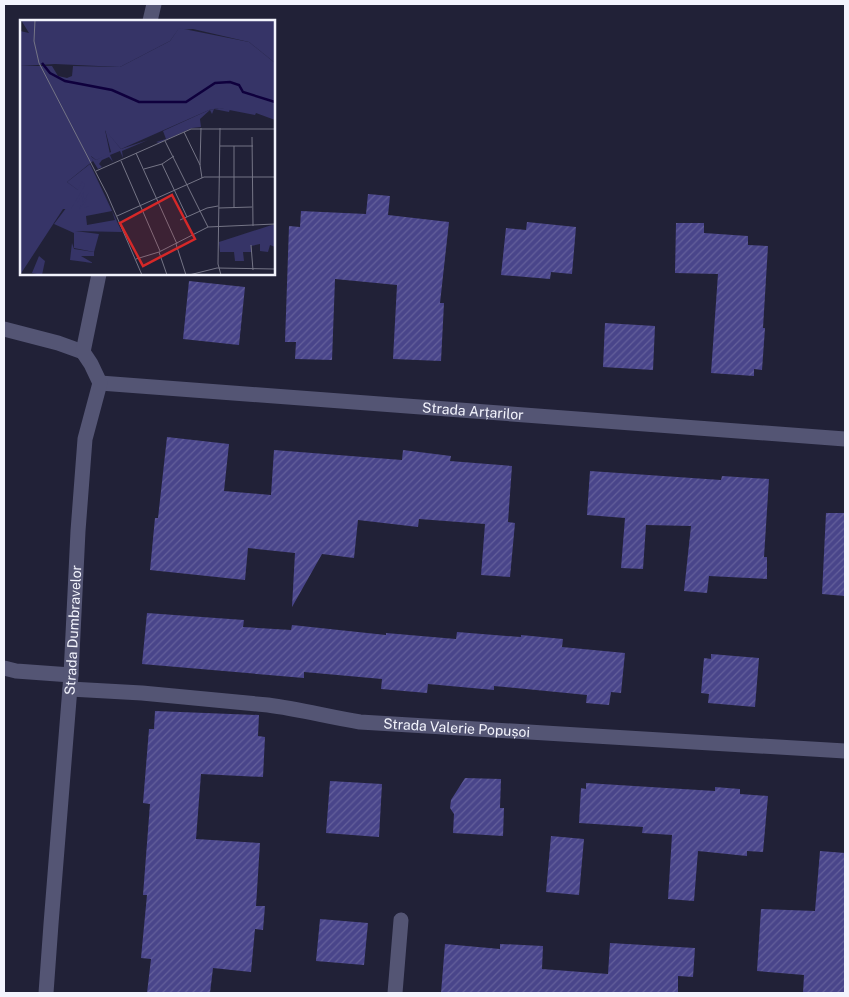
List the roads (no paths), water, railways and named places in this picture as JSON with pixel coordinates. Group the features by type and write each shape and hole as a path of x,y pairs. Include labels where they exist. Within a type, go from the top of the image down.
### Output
{"street":[{"path":"150,20 154,4"},
{"path":"83,352 99,275"},
{"path":"4,329 58,343 83,352 92,364 100,383"},
{"name":"Strada Arțarilor","path":"100,383 845,439"},
{"name":"Strada Dumbravelor","path":"46,993 50,924 71,682 78,531 85,440 100,383"},
{"name":"Strada Valerie Popușoi","path":"4,668 71,682 142,693 284,707 326,717 360,722 845,751"},
{"path":"395,993 401,920"}]}
